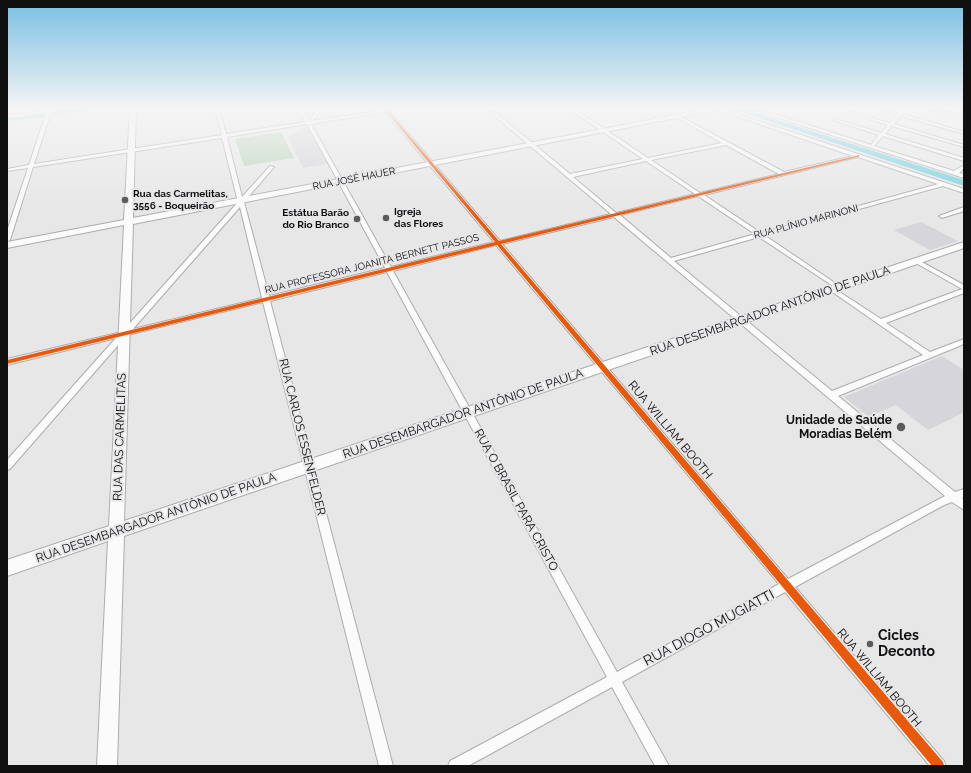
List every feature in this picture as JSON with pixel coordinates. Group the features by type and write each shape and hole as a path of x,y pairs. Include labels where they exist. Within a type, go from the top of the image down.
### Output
{"main road":[{"name":"RUA DAS CARMELITAS","path":"107,766 132,144"},
{"name":"RUA JOSÉ HAUER","path":"7,245 536,144"},
{"name":"RUA DESEMBARGADOR ANTÔNIO DE PAULA","path":"7,568 964,245"}],"street":[{"path":"7,240 39,144"},
{"path":"7,170 174,144"},
{"name":"RUA CARLOS ESSENFELDER","path":"226,144 386,766"},
{"name":"RUA O BRASIL PARA CRISTO","path":"319,144 662,766"},
{"name":"RUA WILLIAM BOOTH","path":"415,144 939,766"},
{"path":"623,144 760,235 881,322 930,355"},
{"path":"569,176 722,144"},
{"path":"729,144 783,174"},
{"path":"823,144 964,191"},
{"path":"866,144 964,176"},
{"path":"912,144 964,160"},
{"path":"531,145 831,395 959,496 964,506"},
{"name":"RUA PROFESSORA JOANITA BERNETT PASSOS","path":"7,362 858,156"},
{"path":"955,173 964,166"},
{"path":"7,466 272,167"},
{"name":"RUA PLÍNIO MARINONI","path":"669,260 944,184"},
{"path":"942,216 964,209"},
{"path":"916,261 964,288"},
{"path":"881,322 964,291"},
{"path":"831,395 964,342"},
{"name":"RUA DIOGO MUGIATTI","path":"455,766 941,502 959,496"}],"shaded area":[{"path":"291,144 316,144 328,164 303,168"},
{"path":"921,222 958,241 930,250 894,230"},
{"path":"942,356 964,370 964,414 963,413 928,430 896,405 869,417 844,397"}],"green space":[{"path":"237,144 287,144 294,158 244,166"}],"waterway":[{"path":"844,144 964,183"}],"cycle path":[{"path":"414,144 939,766"},
{"path":"7,362 858,156"}],"place":[{"name":"Rua das Carmelitas, 3556 - Boqueirão","path":"125,200"},
{"name":"Igreja das Flores","path":"386,218"},
{"name":"Estátua Barão do Rio Branco","path":"357,219"},
{"name":"Unidade de Saúde Moradias Belém","path":"901,427"},
{"name":"Cicles Deconto","path":"870,644"}]}
